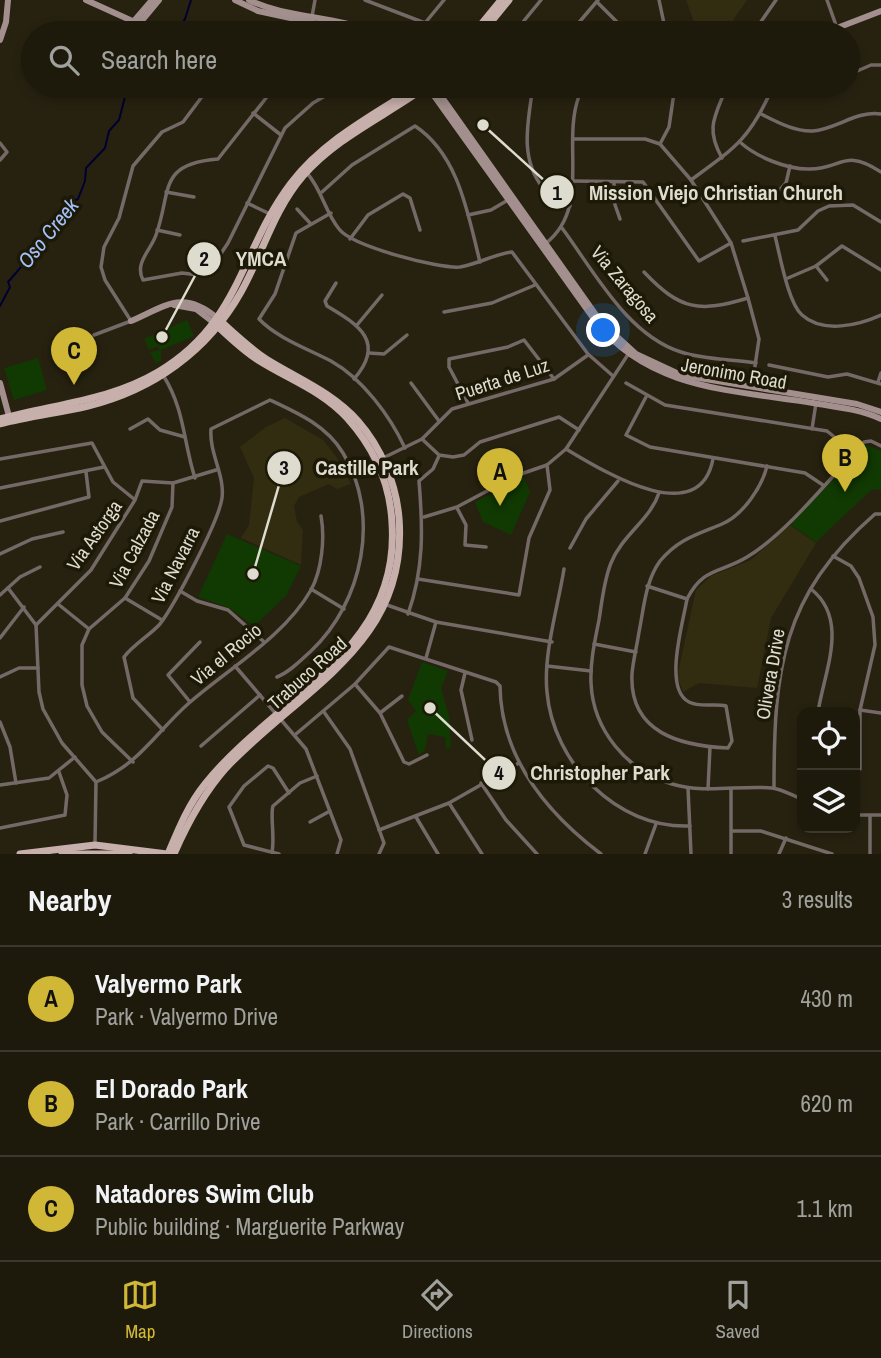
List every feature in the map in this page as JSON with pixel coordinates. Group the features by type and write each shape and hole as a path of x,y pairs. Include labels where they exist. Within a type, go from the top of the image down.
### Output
{"main road":[{"path":"0,40 6,22 8,0"},
{"path":"86,0 134,21 159,0"},
{"path":"149,10 152,0"},
{"path":"235,0 258,10 331,21"},
{"path":"249,0 319,21"},
{"path":"484,21 501,0"},
{"path":"492,21 509,0"},
{"path":"854,21 881,11"},
{"path":"4,420 112,399 162,373 217,322 241,292 273,215 305,170 330,143 399,98"},
{"path":"305,170 342,141 408,98"},
{"name":"Jeronimo Road","path":"436,98 511,198"},
{"name":"Jeronimo Road","path":"442,98 544,245 601,321 629,353 673,378 816,401 881,419"},
{"path":"131,321 177,301 192,302 217,322"},
{"name":"Trabuco Road","path":"167,854 194,799 206,783 279,716 351,656 369,634 382,603 393,533 389,493 380,460 360,433 324,397 267,362 217,322"},
{"path":"0,383 4,420"},
{"name":"Jeronimo Road","path":"816,401 857,404 881,412"},
{"path":"0,409 4,420"},
{"name":"Trabuco Road","path":"174,854 197,805 215,781 279,716"},
{"path":"20,854 95,849 167,854"},
{"path":"62,854 95,849 128,854"}],"street":[{"path":"312,19 315,0"},
{"path":"365,0 425,21"},
{"path":"429,21 444,0"},
{"path":"524,21 541,0"},
{"path":"659,0 663,21"},
{"path":"761,21 776,0"},
{"path":"827,0 835,21"},
{"path":"581,21 597,1 616,21"},
{"path":"860,70 871,65 881,65"},
{"path":"94,335 131,321 105,279 102,267 104,247 119,218 132,166 162,132 183,122 201,98"},
{"path":"266,98 218,159 188,164 177,173 165,191 157,230 142,261 140,271 143,280 182,272 206,276 228,243 281,135 299,114 324,98"},
{"path":"531,98 527,124 527,162 535,178 552,200 570,206"},
{"path":"544,245 562,228 570,206 573,181 572,120 578,98"},
{"path":"660,144 669,127 673,98"},
{"path":"722,98 712,122 711,139 722,158"},
{"path":"691,180 741,143 761,114 768,98"},
{"path":"253,113 281,135"},
{"path":"761,114 786,126 811,131 865,114 881,114"},
{"path":"322,192 352,165 415,126 423,131 455,173 480,262"},
{"path":"573,139 645,139 660,144 691,180 731,243 748,298 759,339 751,389"},
{"path":"0,143 7,152 0,160"},
{"path":"741,143 752,152 809,170 851,159 865,162 881,172"},
{"path":"751,193 776,194 786,183 790,166"},
{"path":"305,170 322,192 340,232 350,239 430,265 460,267 512,252 589,354 613,376"},
{"path":"573,181 646,185 699,261 731,243"},
{"path":"614,182 614,202 620,219"},
{"path":"165,191 194,197"},
{"path":"350,239 368,215 403,194 410,198 420,230"},
{"path":"468,215 491,210 511,198"},
{"path":"247,203 273,215"},
{"path":"743,241 752,237 775,236 798,230 818,211 829,206 853,205 881,222"},
{"path":"297,209 310,223"},
{"path":"331,213 296,233 275,294 259,319 335,363 354,379 394,425 405,448"},
{"name":"Via Zaragosa","path":"562,228 631,319 646,334 678,351 702,358 756,363"},
{"path":"157,230 180,235"},
{"path":"775,236 794,303 802,315 813,321 857,325 881,315"},
{"path":"787,278 816,267 842,246 881,270"},
{"path":"816,267 827,281"},
{"path":"644,272 669,296 685,305 723,306 748,298"},
{"path":"336,283 325,301 327,306 357,325 366,337 369,353 367,362 354,379"},
{"path":"444,312 492,303 535,285"},
{"path":"357,325 382,295"},
{"path":"369,353 384,354 407,335"},
{"path":"468,403 449,366 449,359 509,346 524,340 554,379"},
{"path":"424,517 457,507 515,476 547,465 566,449 629,353"},
{"name":"Puerta de Luz","path":"353,472 422,439 452,410 554,379 589,354"},
{"path":"769,365 828,377 847,374 879,383 881,373"},
{"path":"162,373 180,405 195,478"},
{"path":"411,383 439,421"},
{"path":"626,383 646,397 665,405 836,435 854,453"},
{"path":"646,397 626,435 650,447 805,473 823,485"},
{"name":"Via Navarra","path":"163,730 133,698 124,658 162,620 180,591 221,506 222,483 216,470 211,429 270,400 319,426 343,452 353,472"},
{"path":"812,429 816,401"},
{"path":"422,439 439,455 464,455 480,442 559,417 579,430"},
{"path":"130,429 148,419 160,430 186,437"},
{"path":"767,466 761,486 742,507 727,522 700,530 674,545 660,562 647,586 636,652 634,689 642,713 671,739 682,744 728,748 732,741 726,706 695,704 679,694 674,678 687,599 699,580 710,572 739,562 766,543 868,440 881,446"},
{"path":"0,459 92,443 113,482 135,500"},
{"path":"566,449 618,481 659,493 683,492 697,486 711,473 713,459"},
{"path":"408,614 418,579 424,517 419,481 433,470 439,455"},
{"path":"418,579 519,595 529,538 550,490 547,465"},
{"path":"0,488 104,467"},
{"name":"Via Astorga","path":"36,625 91,570 135,500 139,484 143,480 173,483 216,470"},
{"path":"0,521 89,497 86,472"},
{"path":"277,677 321,641 344,609 356,575 364,528 360,494 353,472"},
{"path":"570,548 586,519 618,481"},
{"name":"Via Calzada","path":"89,629 125,598 149,561 168,519 174,498 173,483"},
{"path":"659,493 656,503 626,537 611,563 594,644 591,671 593,699 614,747 633,764 659,780 688,788 774,788 797,797"},
{"path":"457,507 466,525 466,545 486,547"},
{"name":"Olivera Drive","path":"774,788 774,728 791,625 833,556 871,517 880,514"},
{"name":"Via el Rocio","path":"96,782 121,771 133,762 190,702 298,610 318,572 321,516"},
{"path":"0,554 32,539 63,532"},
{"path":"833,556 851,566 859,578 873,617 875,645 860,710 881,713"},
{"path":"0,595 20,577 40,567"},
{"path":"564,569 547,666 547,693 551,715 563,743 583,775 614,804 656,824 690,826"},
{"path":"647,586 687,599"},
{"path":"8,588 36,625 43,709 62,743 96,782 95,849"},
{"path":"311,589 344,609"},
{"path":"811,589 826,604 834,635 819,707"},
{"path":"180,591 197,601 228,610 263,641"},
{"path":"125,598 162,620"},
{"path":"382,603 436,622 552,642"},
{"path":"58,604 89,629 82,645 81,661 87,706 102,732 133,762"},
{"path":"0,638 24,607"},
{"path":"426,658 436,622"},
{"path":"190,702 168,674 200,642"},
{"path":"594,644 636,652"},
{"path":"296,734 355,684 389,647 465,673 500,687 505,725 519,763 548,809 601,854"},
{"path":"235,666 296,734 306,749 341,840 337,854"},
{"path":"547,666 591,671"},
{"path":"0,677 19,668 38,668"},
{"path":"465,673 461,690 472,740"},
{"path":"355,684 380,713 404,762 409,764 427,755"},
{"path":"201,746 260,695"},
{"path":"380,713 402,696"},
{"path":"323,711 350,749 384,845 379,854"},
{"path":"0,722 10,747 16,783"},
{"path":"708,789 710,747"},
{"path":"0,785 49,778 75,757"},
{"path":"379,830 449,803 519,763"},
{"path":"279,854 244,845 229,808 244,786 266,766 273,768 289,793"},
{"path":"0,828 65,815 66,795 59,772"},
{"path":"272,852 275,832 271,810 289,793 317,776"},
{"path":"481,783 506,820 537,854"},
{"path":"688,788 691,854"},
{"path":"731,789 731,854"},
{"path":"449,803 482,854"},
{"path":"310,822 330,810"},
{"path":"860,815 881,815"},
{"path":"870,816 870,854"},
{"path":"416,817 438,854"},
{"path":"645,854 656,824"},
{"path":"732,831 761,831 832,854"},
{"path":"779,854 786,838"}],"shaded area":[{"path":"686,0 747,0 732,21 694,21"},
{"path":"285,418 323,440 336,456 351,484 337,489 329,484 299,497 294,506 297,522 303,530 301,565 241,538 249,525 254,478 240,447 266,427"},
{"path":"790,525 816,543 771,618 757,688 699,683 683,692 678,678 679,668 696,590 711,576 751,560"}],"green space":[{"path":"187,320 194,336 161,350 161,361 156,363 150,352 160,350 158,346 149,350 144,339"},
{"path":"38,358 47,390 14,400 4,368"},
{"path":"866,445 881,451 881,490 873,489 816,542 790,524"},
{"path":"524,477 530,492 511,535 483,522 475,502"},
{"path":"227,534 301,566 286,596 254,626 229,608 198,597"},
{"path":"422,662 448,671 441,688 449,716 451,747 446,749 445,737 428,734 425,750 419,755 407,720 416,711 408,700"}],"waterway":[{"name":"Oso Creek","path":"184,21 191,0"},
{"name":"Oso Creek","path":"0,306 10,287 8,282 21,267 25,254 58,222 66,204 78,199 85,181 86,168 105,148 109,131 119,120 125,98"}],"place":[{"name":"Mission Viejo Christian Church","path":"483,125"},
{"name":"YMCA","path":"162,337"},
{"name":"Natadores Swim Club","path":"74,385"},
{"name":"El Dorado Park","path":"845,492"},
{"name":"Valyermo Park","path":"500,506"},
{"name":"Castille Park","path":"253,574"},
{"name":"Christopher Park","path":"430,708"}]}
